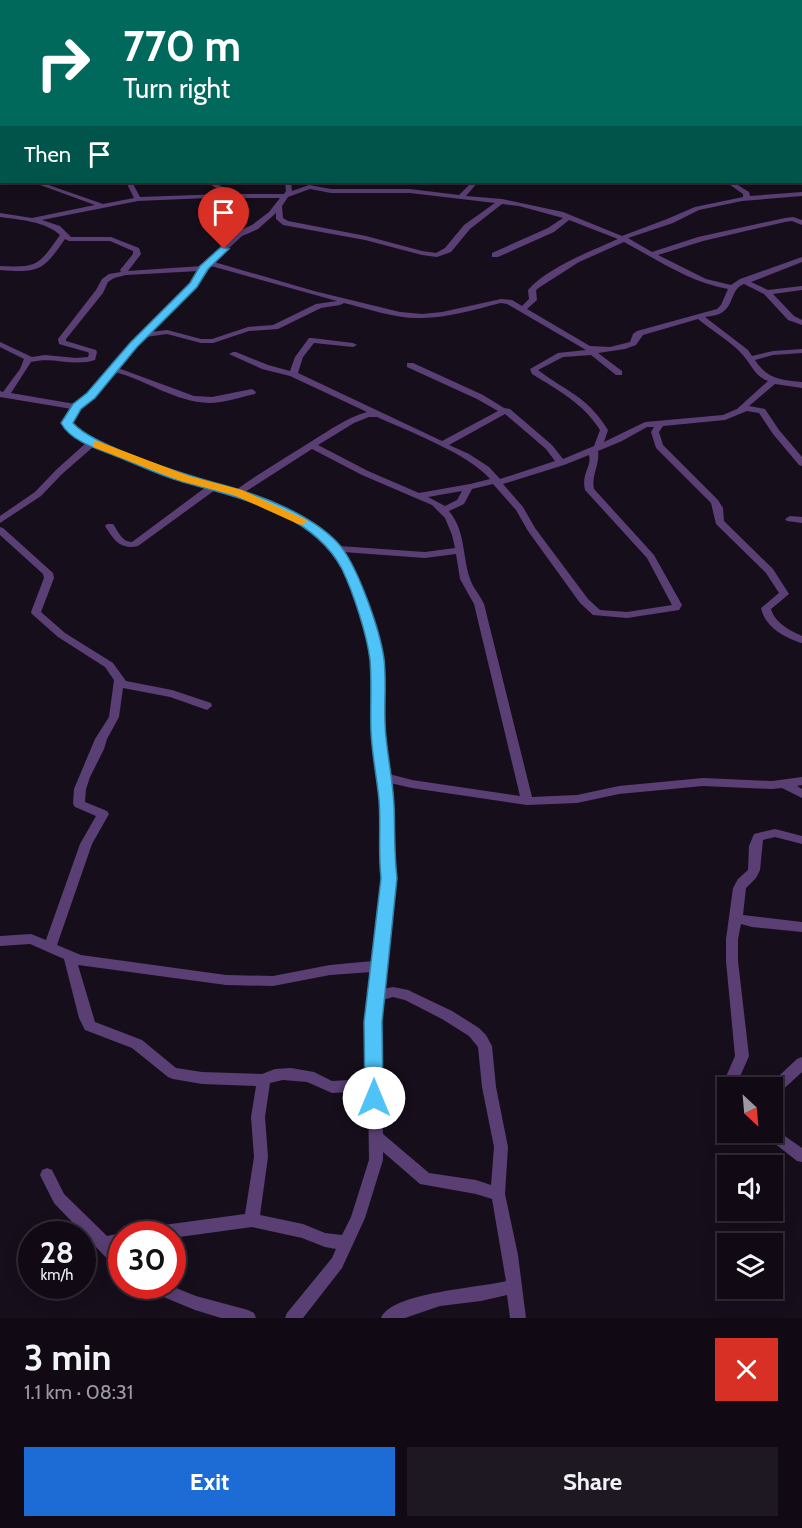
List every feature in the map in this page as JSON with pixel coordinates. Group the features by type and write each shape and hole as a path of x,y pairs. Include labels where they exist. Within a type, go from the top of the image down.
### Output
{"street":[{"path":"38,183 100,205"},
{"path":"130,183 138,199"},
{"path":"212,183 233,196"},
{"path":"255,227 279,207 290,189 288,183"},
{"path":"461,197 474,183"},
{"path":"731,183 747,193 746,199"},
{"path":"32,220 138,199 287,195 309,187 331,191 410,191 502,201 568,217 623,238 710,284 732,288"},
{"path":"522,310 533,300 532,292 535,287 576,260 623,238 670,221 697,208 746,199 802,194"},
{"path":"293,1318 337,1263 372,1178 376,1160 373,1022 389,878 377,720 377,658 358,594 348,570 336,549 317,530 238,493 151,467 92,443 69,428 67,423 77,407 194,285 206,266 239,234 272,223 286,223 366,238 422,254 437,255 448,250 467,227 502,201"},
{"path":"279,207 280,219 286,223"},
{"path":"0,215 32,220 57,228 63,236 73,240 111,239 136,249 137,254 125,269 126,273"},
{"path":"495,255 551,230 568,217"},
{"path":"652,255 690,242 785,220 793,219 802,223"},
{"path":"0,268 29,270 40,267 63,236"},
{"path":"233,354 265,367 293,374 476,462 498,481 520,509 549,555 589,607 597,613 627,615 676,607 654,561 590,490 588,478 596,460 596,448 604,430 592,410 574,394 535,372 534,369 561,355 628,346 633,344 640,333 720,311 725,306 732,288 743,281 802,259"},
{"path":"77,407 2,395 29,360 46,356 76,361 92,358 94,354 90,350 62,342 62,339 100,291 105,281 112,276 206,266 375,310 422,316 506,301 593,351 619,373"},
{"path":"743,281 766,292 791,318 802,322"},
{"path":"766,292 802,288"},
{"path":"143,336 167,332 201,341 213,341 248,329 279,325 323,304 353,303"},
{"path":"701,318 741,348 760,373 773,381 802,385"},
{"path":"293,374 299,357 312,339 353,345"},
{"path":"0,344 24,354 29,360"},
{"path":"750,359 773,353 802,351"},
{"path":"410,365 507,411 549,447 561,463"},
{"path":"113,369 139,375 168,390 200,399 225,398 252,392"},
{"path":"420,495 469,488 561,463 630,434 645,425 720,418 735,414 773,381"},
{"path":"741,409 762,411 802,463"},
{"path":"443,445 465,430 499,417 503,414 502,410"},
{"path":"238,493 265,472 325,435 353,421 378,414"},
{"path":"660,423 655,432 659,446 715,502 719,522 770,571 782,589 784,594 766,608 766,614 782,628 802,640"},
{"path":"0,520 46,487 59,472 92,443"},
{"path":"312,445 365,473 420,495 444,510 457,530 464,577 479,604 527,801"},
{"path":"110,526 121,542 127,545 135,544 213,487"},
{"path":"444,510 461,502 469,488"},
{"path":"790,519 802,520"},
{"path":"0,530 48,573 49,578 36,609 37,614 60,636 112,667 119,681 114,717 100,740 80,789 80,804 103,813 86,844 50,945"},
{"path":"336,549 433,555 461,549"},
{"path":"119,681 207,706"},
{"path":"383,777 412,784 527,801 577,799 640,787 703,782 785,784 802,781"},
{"path":"785,784 802,794"},
{"path":"732,1077 742,1056 732,961 732,939 740,887 751,876 755,868 753,857 758,837 775,833 802,840"},
{"path":"736,918 752,922 802,927"},
{"path":"0,941 31,939 50,945 70,957 91,963 188,976 273,981 330,970 379,966"},
{"path":"70,957 90,1026 137,1044 173,1072 186,1077 264,1080 267,1077 282,1074 308,1077 318,1080 325,1086 335,1087 373,1084"},
{"path":"376,996 393,992 408,995 474,1032 485,1046 489,1087 501,1147 498,1194 518,1318"},
{"path":"783,1081 802,1064"},
{"path":"252,1220 261,1157 258,1117 264,1080"},
{"path":"376,1137 425,1179 476,1186 498,1194"},
{"path":"783,1142 802,1156"},
{"path":"47,1175 51,1190 59,1200 108,1248"},
{"path":"186,1229 252,1220 303,1231 325,1240 347,1243"},
{"path":"104,1244 108,1243"},
{"path":"389,1318 446,1298 491,1294 514,1285"},
{"path":"185,1299 248,1318"}],"slow traffic":[{"path":"97,445 185,479 238,493 302,521"}],"route":[{"path":"224,249 204,268 200,277 182,298 134,345 91,395 77,407 67,423 69,428 92,443 185,479 238,493 297,519 317,530 333,546 348,570 365,615 377,658 378,736 387,803 386,855 389,878 373,1022 374,1098"}]}
